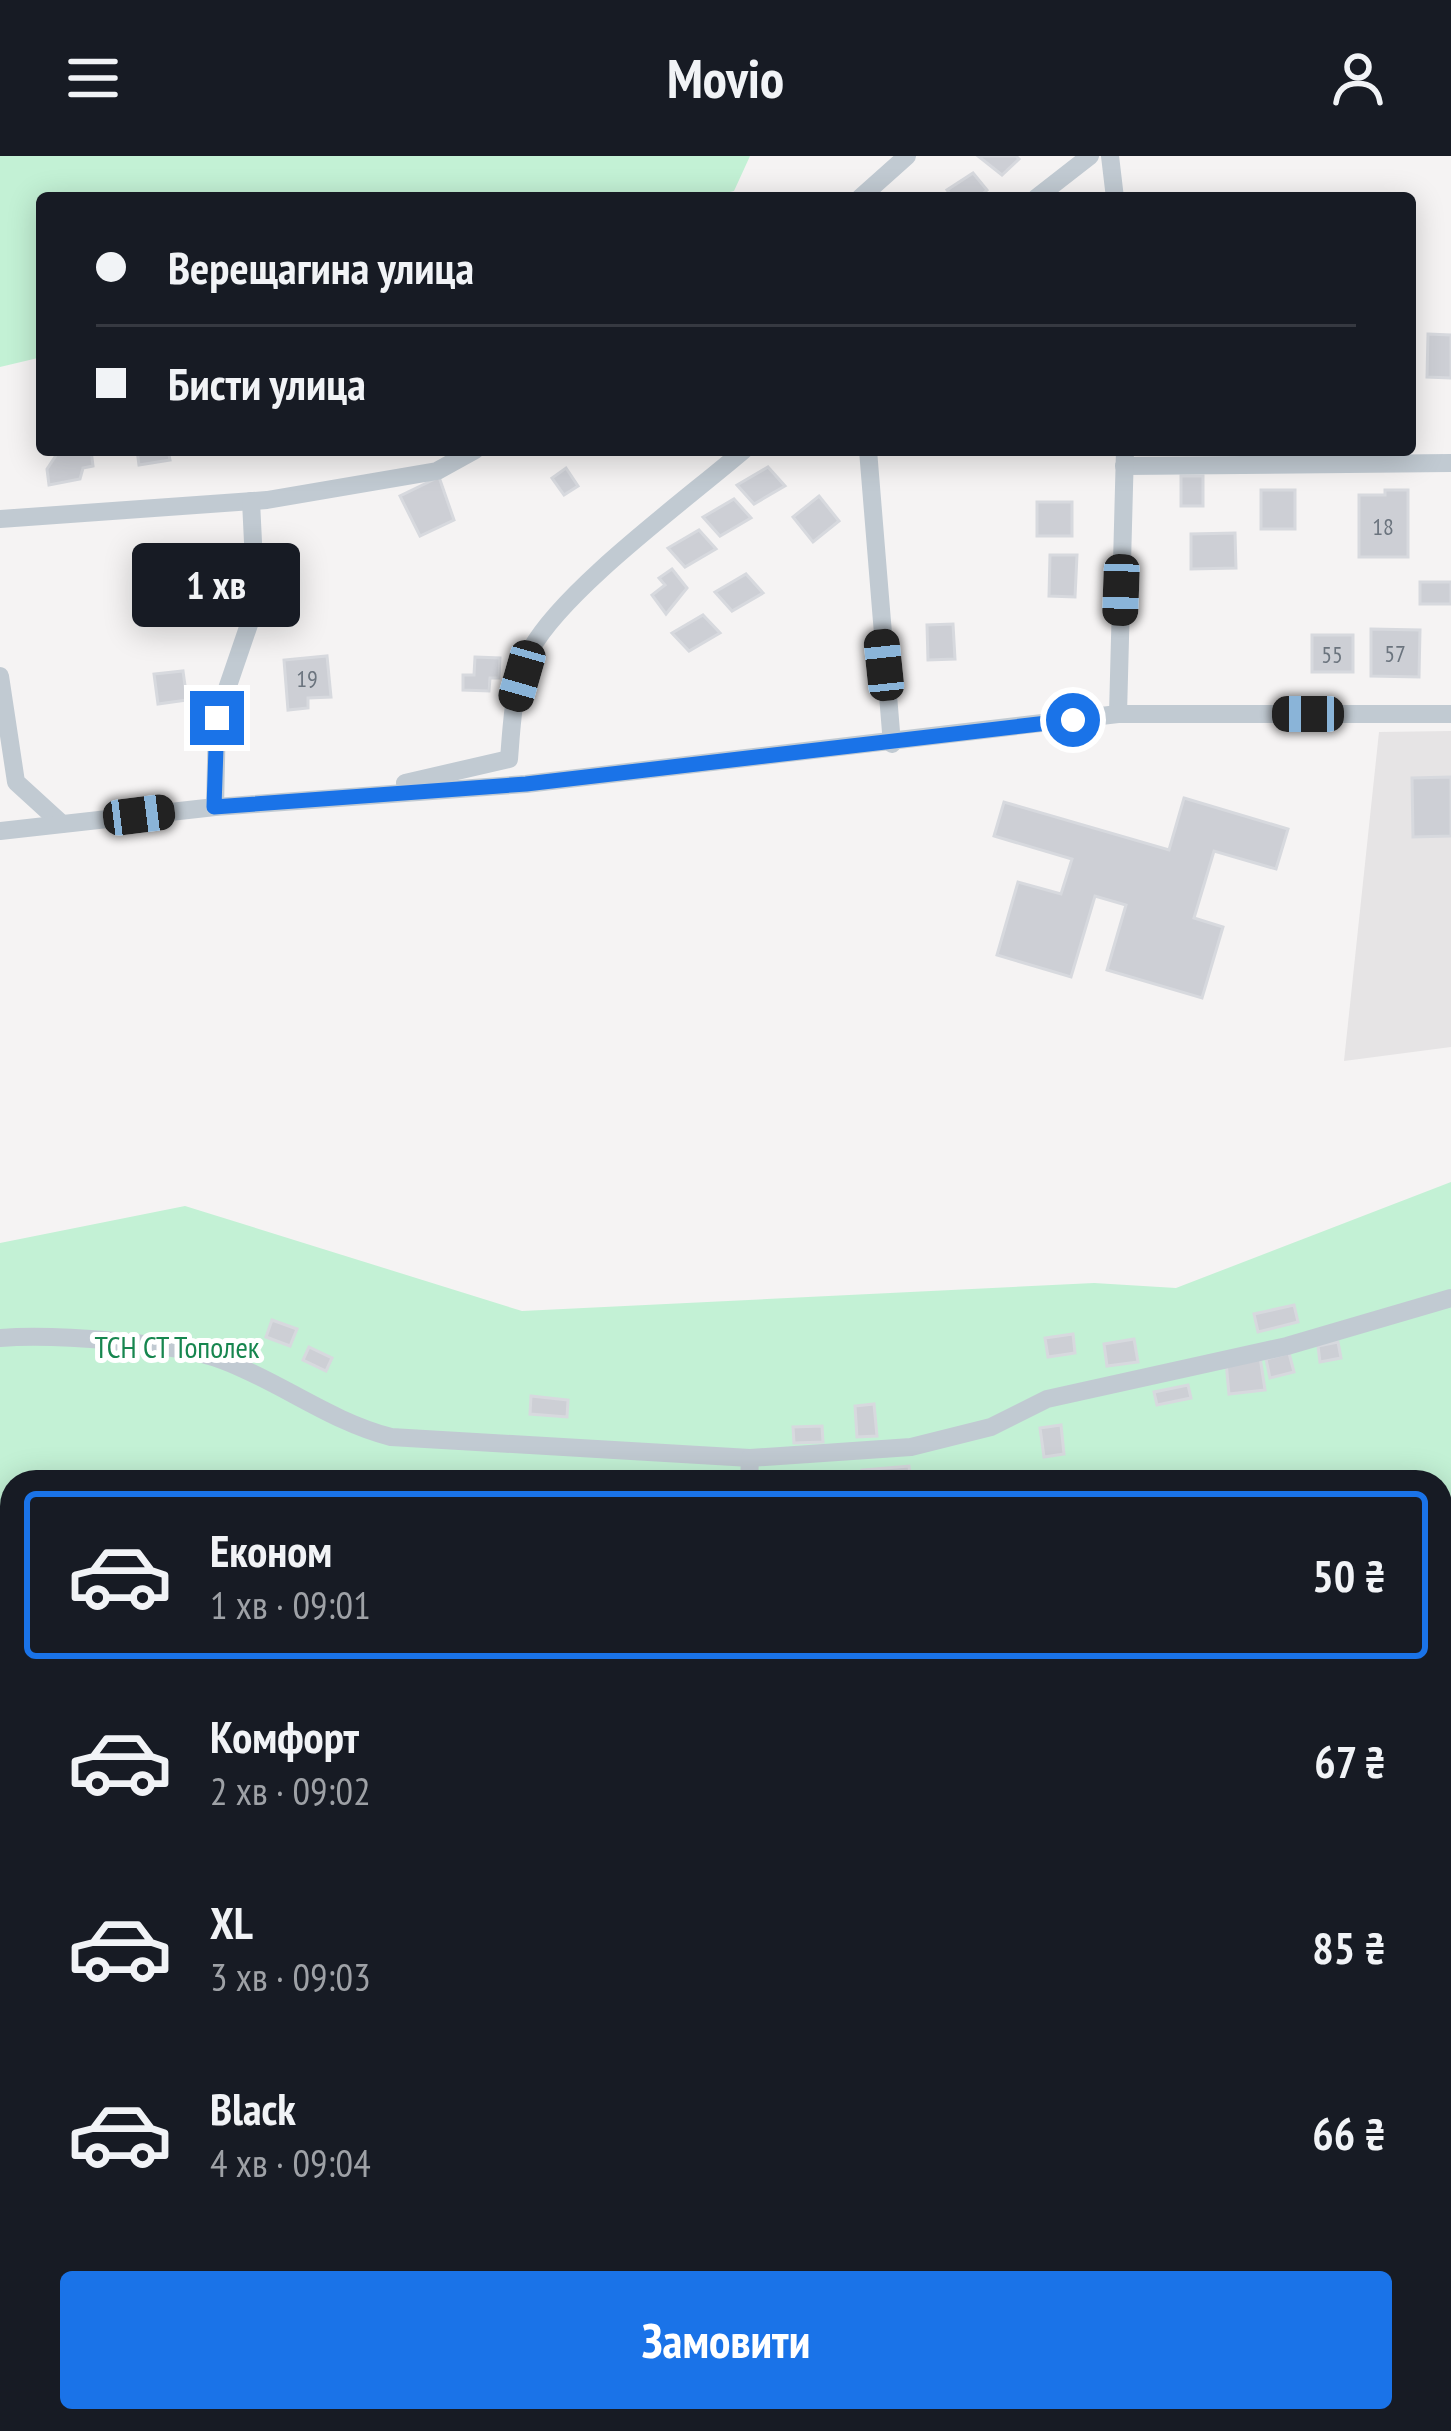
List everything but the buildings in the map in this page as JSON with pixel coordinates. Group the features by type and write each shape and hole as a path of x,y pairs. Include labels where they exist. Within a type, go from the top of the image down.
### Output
{"street":[{"path":"867,192 907,156"},
{"path":"1044,192 1090,156"},
{"path":"1110,156 1114,192"},
{"path":"0,519 251,501 437,471 464,456"},
{"path":"349,797 509,759 515,701 530,650 564,607 737,456"},
{"path":"868,456 892,744"},
{"path":"1118,714 1125,458 1451,463"},
{"path":"214,807 217,718 256,604 251,501"},
{"path":"0,676 16,782 62,824"},
{"path":"0,831 892,744 1118,714 1451,714"},
{"path":"0,1338 185,1350 223,1360 347,1426 391,1437 750,1458 911,1447 991,1427 1047,1400 1287,1346 1451,1298"},
{"path":"750,1458 750,1470"}],"shaded area":[{"path":"1451,731 1451,1047 1344,1061 1379,732"}],"green space":[{"path":"0,156 750,156 730,192 36,192 36,358 0,367"},
{"name":"ТСН СТ Тополек","path":"1451,1182 1451,1470 0,1470 0,1243 185,1206 522,1311 1094,1283 1176,1288"}],"route":[{"path":"217,718 214,807 526,784 1073,720"}]}
